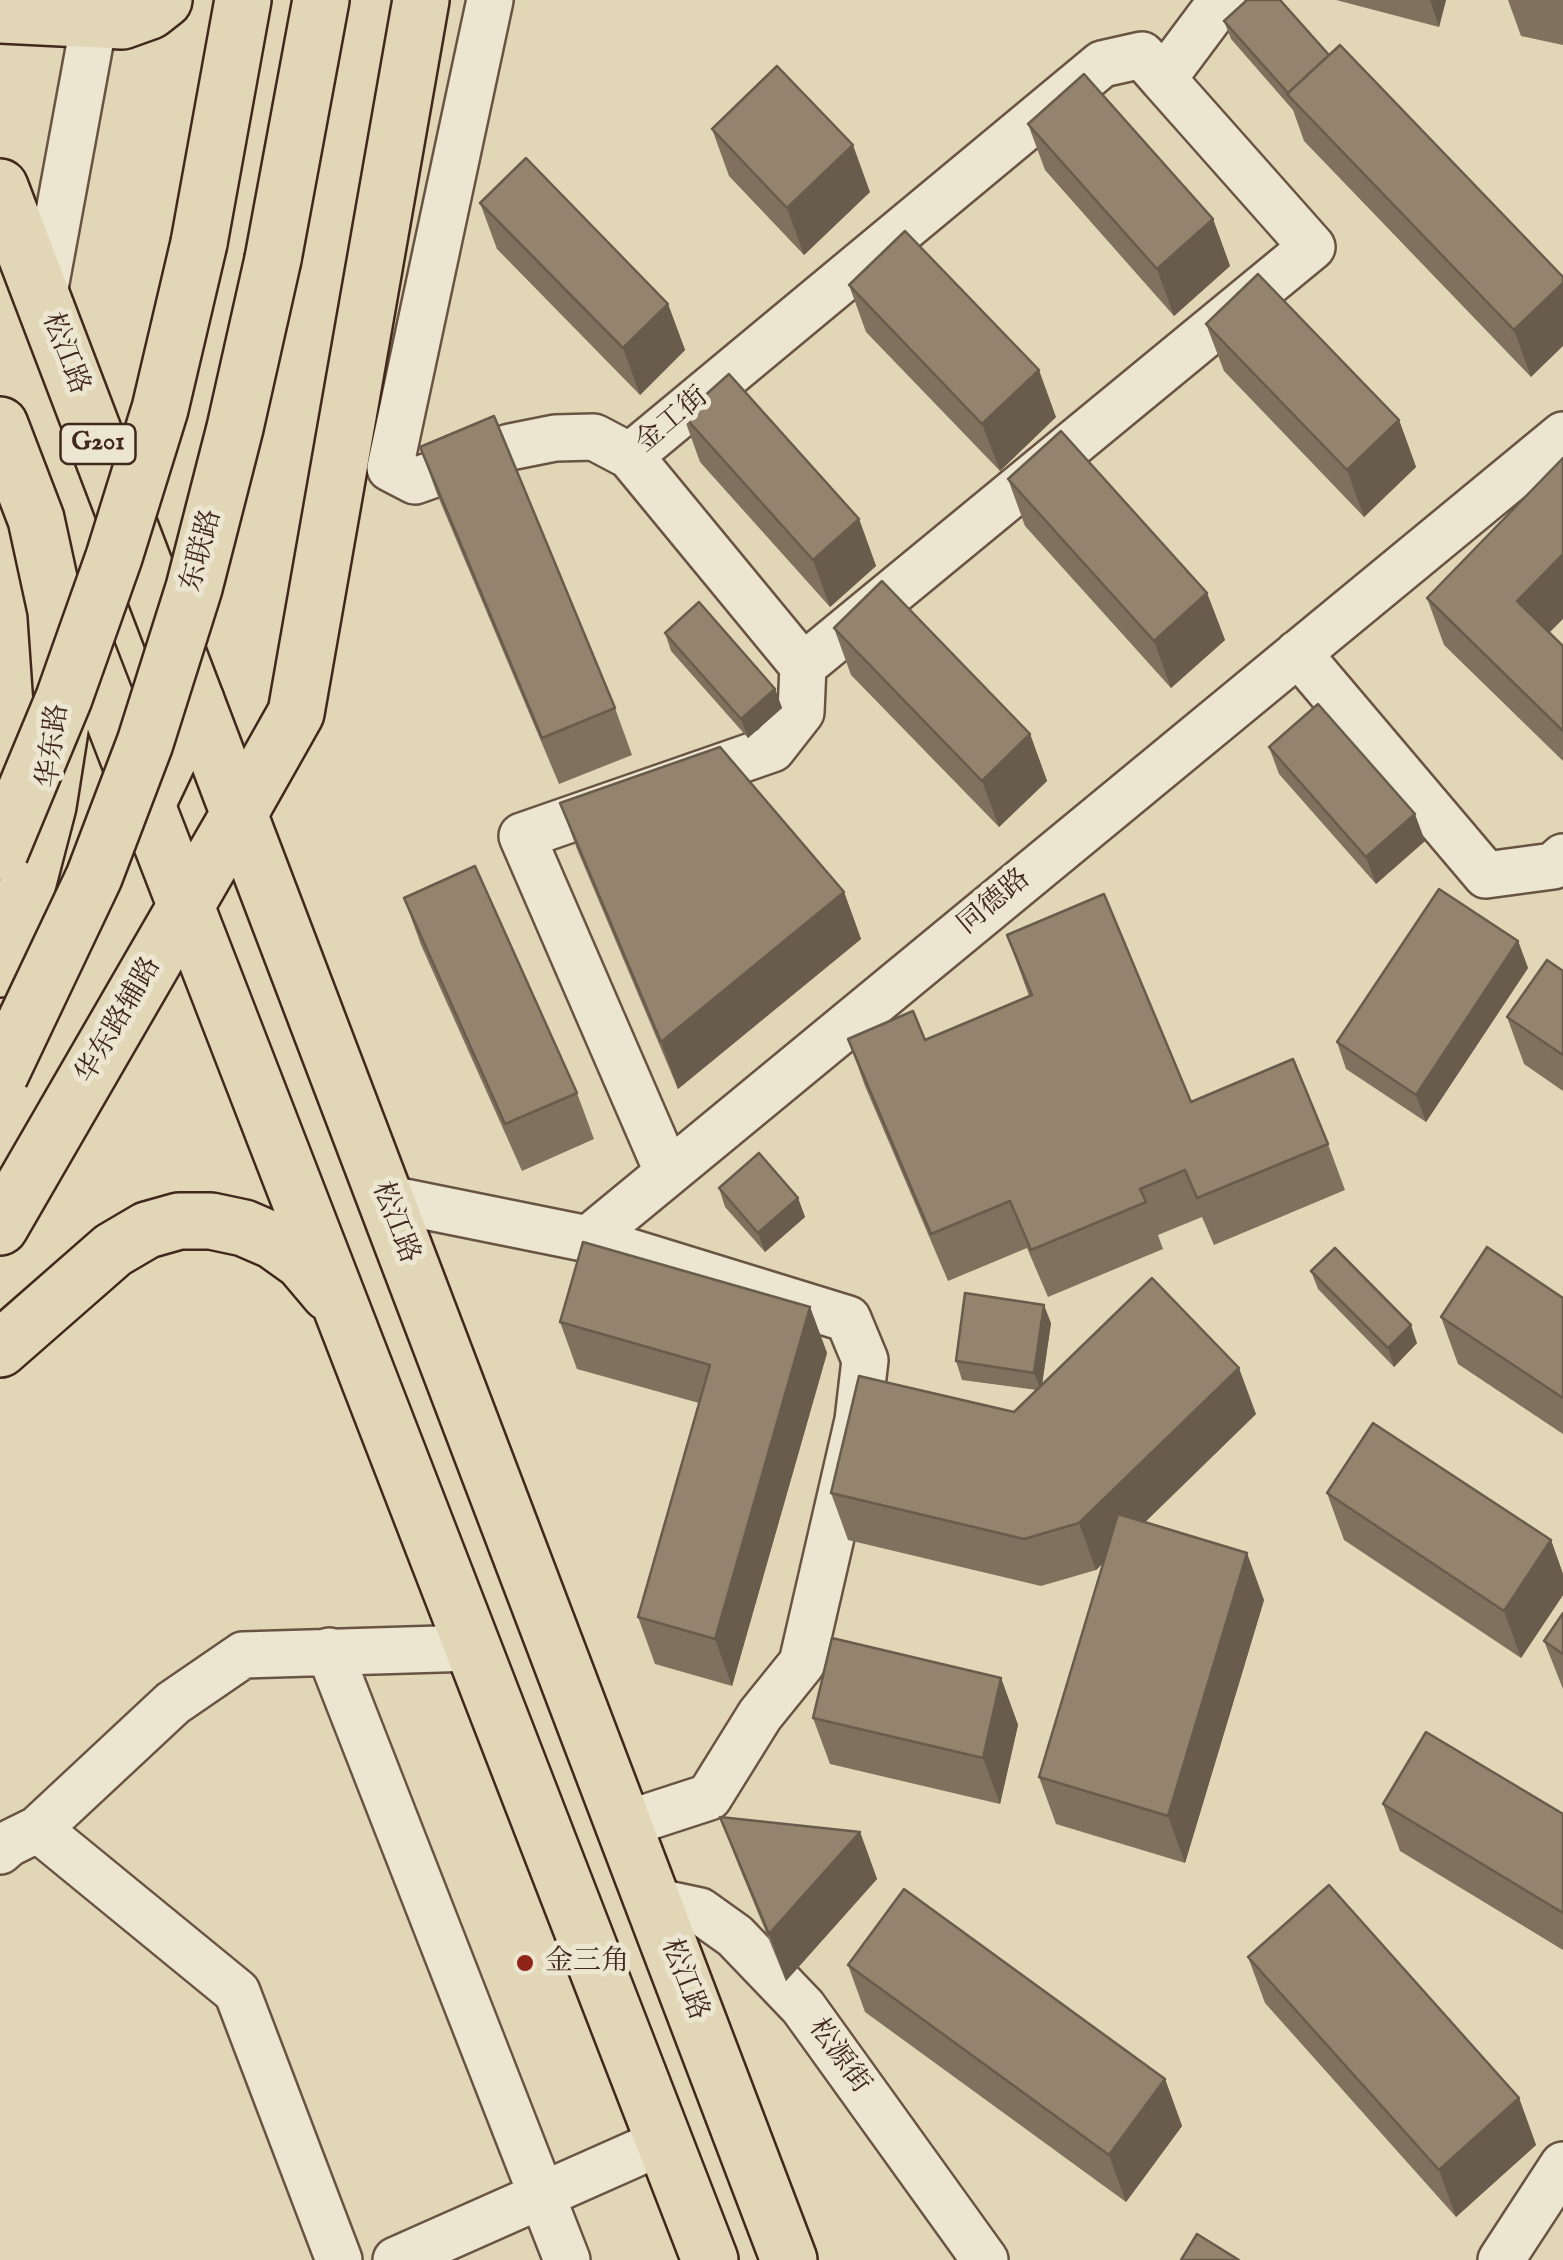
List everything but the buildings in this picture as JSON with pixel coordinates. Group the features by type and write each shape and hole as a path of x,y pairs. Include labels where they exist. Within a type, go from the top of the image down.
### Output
{"main road":[{"path":"0,15 96,11 122,21 150,11 164,0"},
{"path":"0,852 64,698 114,557 160,409 198,243 243,0"},
{"name":"东联路","path":"0,1074 94,877 145,743 194,588 273,259 322,0"},
{"name":"华东路辅路","path":"0,1227 296,713 420,0"},
{"name":"松江路","path":"0,186 789,2260"},
{"path":"0,425 710,2260"},
{"name":"华东路","path":"0,969 17,925 48,806 63,711 56,611 36,519"},
{"path":"0,1104 196,701"},
{"path":"0,910 48,806"},
{"path":"0,1349 113,1250 147,1230 179,1222 212,1221 244,1228 274,1241 302,1261 344,1316"}],"street":[{"name":"金工街","path":"490,0 390,468 415,480 510,447 555,438 594,437 630,456 1102,64 1142,55 1162,80"},
{"path":"803,666 1312,246 1162,80 1222,0"},
{"path":"43,300 96,11"},
{"name":"同德路","path":"588,1239 1563,435"},
{"path":"630,456 803,666 800,712 772,749 522,836 668,1173"},
{"path":"1298,653 1486,875 1553,866 1563,857"},
{"path":"384,1198 588,1239 848,1318 865,1360 858,1420 802,1663 760,1716 709,1797 623,1824"},
{"path":"0,1852 38,1829 173,1703 243,1654 474,1648"},
{"path":"329,1651 568,2260"},
{"path":"38,1829 237,1992 339,2260"},
{"name":"松源街","path":"653,1901 700,1911 735,1936 803,2007 985,2260"},
{"path":"396,2260 664,2141"},
{"path":"1501,2260 1563,2164"}],"place":[{"name":"金三角","path":"525,1963"}]}
